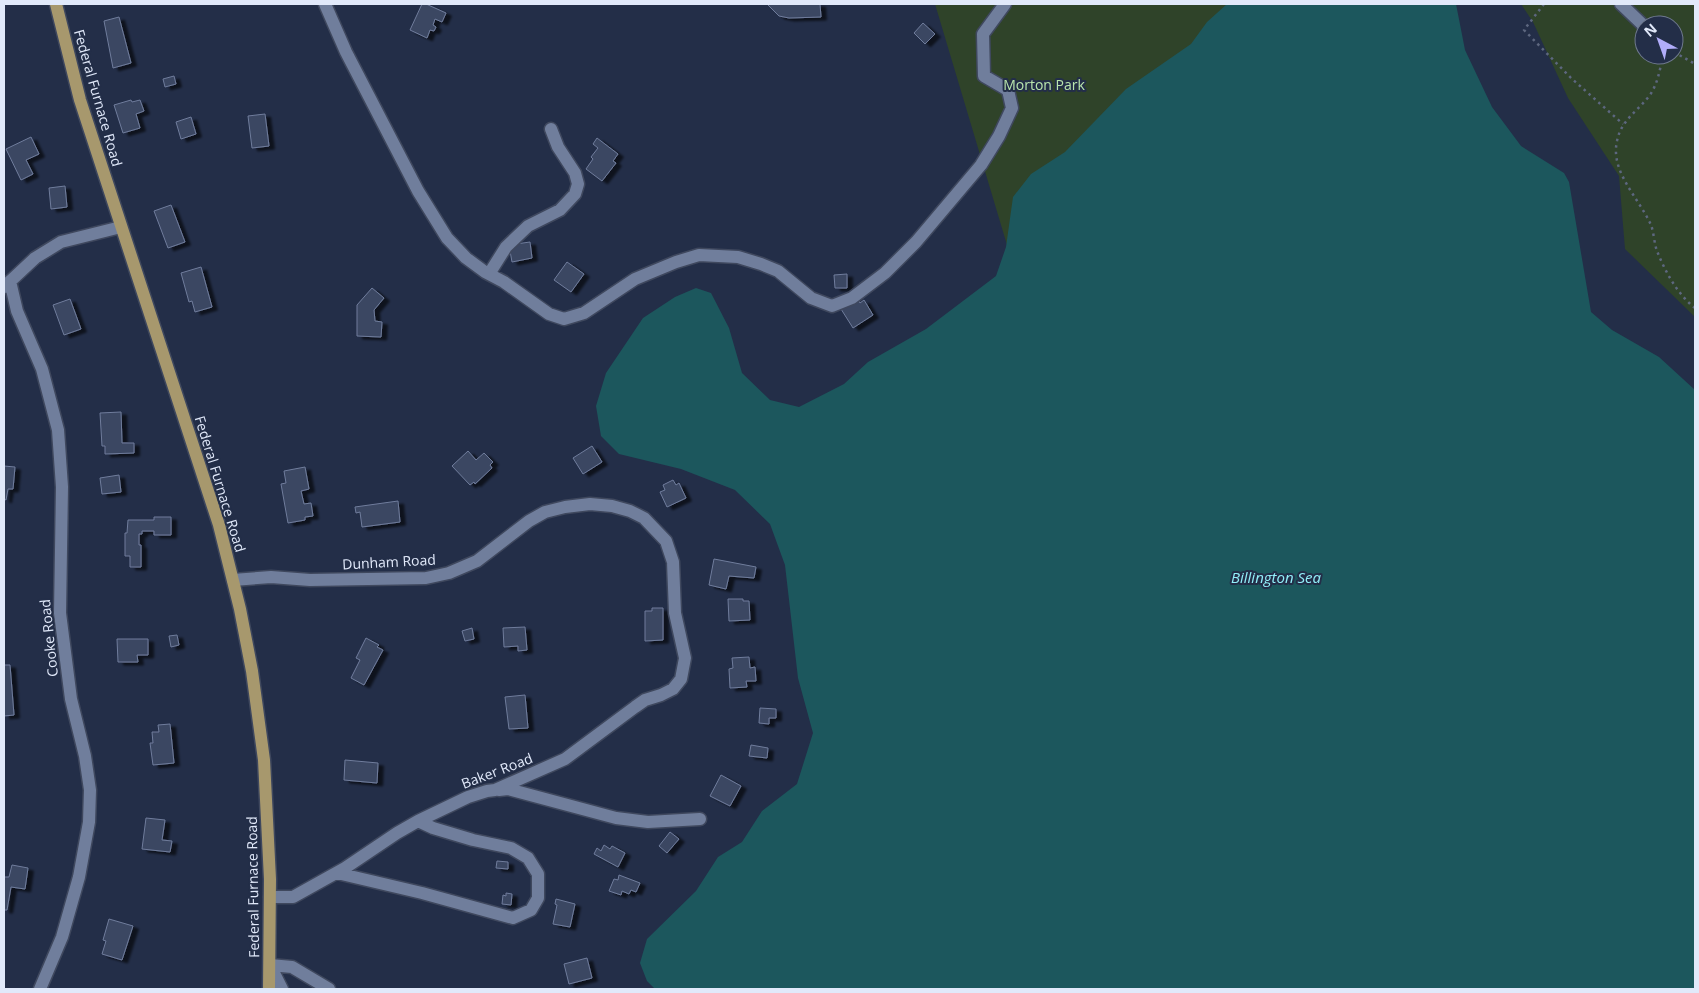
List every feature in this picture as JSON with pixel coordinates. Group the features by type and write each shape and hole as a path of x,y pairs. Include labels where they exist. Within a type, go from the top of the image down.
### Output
{"main road":[{"name":"Federal Furnace Road","path":"56,4 80,100 219,525 233,580 252,670 264,760 270,897 270,989"}],"street":[{"path":"325,4 346,52 418,191 447,238 466,258 488,274 504,282 549,314 564,319 584,313 635,279 676,262 699,256 738,258 761,264 778,271 811,298 832,306 852,298 885,273 916,242 981,165 998,136 1012,108 1008,90 984,76 983,34 1005,4"},
{"path":"1621,4 1634,16"},
{"path":"488,274 506,247 528,226 560,210 575,194 578,184 575,173 558,147 551,129"},
{"name":"Cooke Road","path":"40,989 62,937 77,884 87,841 90,790 73,706 60,613 62,487 58,430 42,369 7,284 35,258 61,242 121,227"},
{"name":"Dunham Road","path":"233,580 271,577 310,580 426,578 449,573 477,561 529,521 546,512 565,507 590,504 612,506 630,511 644,518 666,541 673,562 675,612 678,630"},
{"name":"Baker Road","path":"270,897 293,897 337,873 418,821 468,797 495,790 565,759 635,706 673,689 681,679 684,658 678,630"},
{"path":"495,790 508,789 616,818 648,822 700,820"},
{"path":"337,873 422,893 513,918 531,910 538,898 538,874 528,858 512,848 440,831 418,821"},
{"path":"270,965 282,989"},
{"path":"270,965 292,967 329,989"}],"path":[{"path":"1544,4 1524,30 1571,78 1622,124"},
{"path":"1684,58 1695,64"},
{"path":"1661,65 1657,83 1649,96 1622,124 1616,142 1617,159 1627,186 1651,225 1657,250 1671,280 1695,308"}],"green space":[{"name":"Morton Park","path":"935,4 1270,4 1013,265"},
{"path":"1521,4 1695,4 1695,317 1625,249 1619,176 1568,98 1533,22"}],"water":[{"name":"Billington Sea","path":"1227,4 1456,4 1465,50 1492,107 1521,146 1564,173 1569,182 1591,312 1612,330 1659,357 1695,390 1695,989 655,989 647,981 640,963 647,939 696,891 718,857 742,842 762,811 797,784 813,733 798,678 785,565 770,524 735,490 681,469 619,454 601,436 596,406 606,373 643,318 675,297 696,288 711,293 729,328 742,373 770,400 799,407 844,384 868,362 926,329 996,276 1006,247 1013,197 1031,174 1065,152 1126,89 1191,44 1207,22"}],"building":[{"path":"422,4 446,13 442,22 435,19 433,25 436,27 434,31 430,30 427,38 410,30"},
{"path":"767,4 820,4 821,17 789,18 779,16"},
{"path":"119,17 131,63 113,68 104,21"},
{"path":"923,23 935,34 925,44 914,33"},
{"path":"174,76 176,84 165,87 163,79"},
{"path":"131,100 132,102 140,100 144,111 136,114 140,128 123,133 114,105"},
{"path":"265,114 269,146 252,148 248,116"},
{"path":"191,117 196,134 181,139 176,122"},
{"path":"31,137 39,154 26,160 33,174 21,180 6,149"},
{"path":"597,138 618,154 613,161 616,163 602,181 586,169 593,159 591,157 598,148 593,144"},
{"path":"65,186 67,207 51,209 49,188"},
{"path":"171,205 185,242 168,248 154,211"},
{"path":"530,242 532,258 512,262 509,245"},
{"path":"567,262 584,274 571,292 554,280"},
{"path":"201,267 212,307 195,312 192,301 189,302 181,273"},
{"path":"847,274 847,288 835,288 834,275"},
{"path":"372,288 384,298 374,310 375,321 382,322 381,337 357,336 357,305"},
{"path":"70,299 81,329 64,335 53,305"},
{"path":"864,300 873,315 853,328 841,309 851,303 852,305"},
{"path":"121,412 122,443 134,443 134,453 105,454 105,446 102,446 100,413"},
{"path":"592,446 602,462 583,474 573,458"},
{"path":"468,451 476,460 484,453 493,462 490,465 492,468 475,484 474,482 470,485 452,466"},
{"path":"4,466 15,467 13,489 8,489 6,500 4,499"},
{"path":"305,467 309,489 301,491 304,504 311,503 313,516 305,517 305,520 288,523 281,484 286,483 284,471"},
{"path":"119,475 121,492 102,494 100,478"},
{"path":"673,480 676,485 679,483 686,498 667,507 660,492 665,490 663,485"},
{"path":"398,501 400,522 362,527 360,512 356,513 355,507"},
{"path":"154,517 171,517 171,535 154,535 154,531 142,531 142,534 139,534 141,567 130,567 130,556 125,556 125,533 127,533 128,520 154,520"},
{"path":"714,559 756,567 754,578 729,576 726,589 709,585"},
{"path":"728,599 749,601 750,620 729,621"},
{"path":"652,608 663,608 663,640 645,641 645,611 652,611"},
{"path":"525,627 527,650 518,651 518,646 504,647 503,628"},
{"path":"472,628 474,639 465,641 462,631"},
{"path":"177,635 179,645 171,647 169,636"},
{"path":"366,638 379,645 377,647 383,650 364,685 351,678 360,660 356,658"},
{"path":"117,639 148,639 148,655 137,655 138,662 118,662"},
{"path":"749,657 750,668 755,667 756,681 746,681 747,687 730,688 729,669 733,668 732,658"},
{"path":"4,665 10,665 14,715 4,716"},
{"path":"525,695 528,728 509,729 505,697"},
{"path":"760,708 776,709 776,718 769,718 769,724 759,723"},
{"path":"170,724 174,763 153,765 150,743 153,743 152,732 159,732 158,725"},
{"path":"751,745 768,748 767,758 749,756"},
{"path":"345,760 378,763 377,783 344,780"},
{"path":"721,775 741,786 730,806 710,796"},
{"path":"146,818 165,820 162,840 172,841 170,852 142,849"},
{"path":"670,832 679,839 667,853 659,846"},
{"path":"604,845 610,849 612,846 625,853 618,867 594,854 597,848 601,851"},
{"path":"497,861 508,862 508,869 496,868"},
{"path":"12,865 28,868 25,889 11,887 7,910 4,910 4,877 9,877"},
{"path":"619,875 640,883 636,892 631,890 629,894 622,891 621,895 609,891 614,879 618,880"},
{"path":"506,893 512,894 511,905 502,904 503,895 506,896"},
{"path":"556,899 575,904 570,927 553,924 557,905 555,904"},
{"path":"109,919 133,926 122,960 102,954 106,941 103,940"},
{"path":"587,958 592,978 569,984 564,964"}]}
